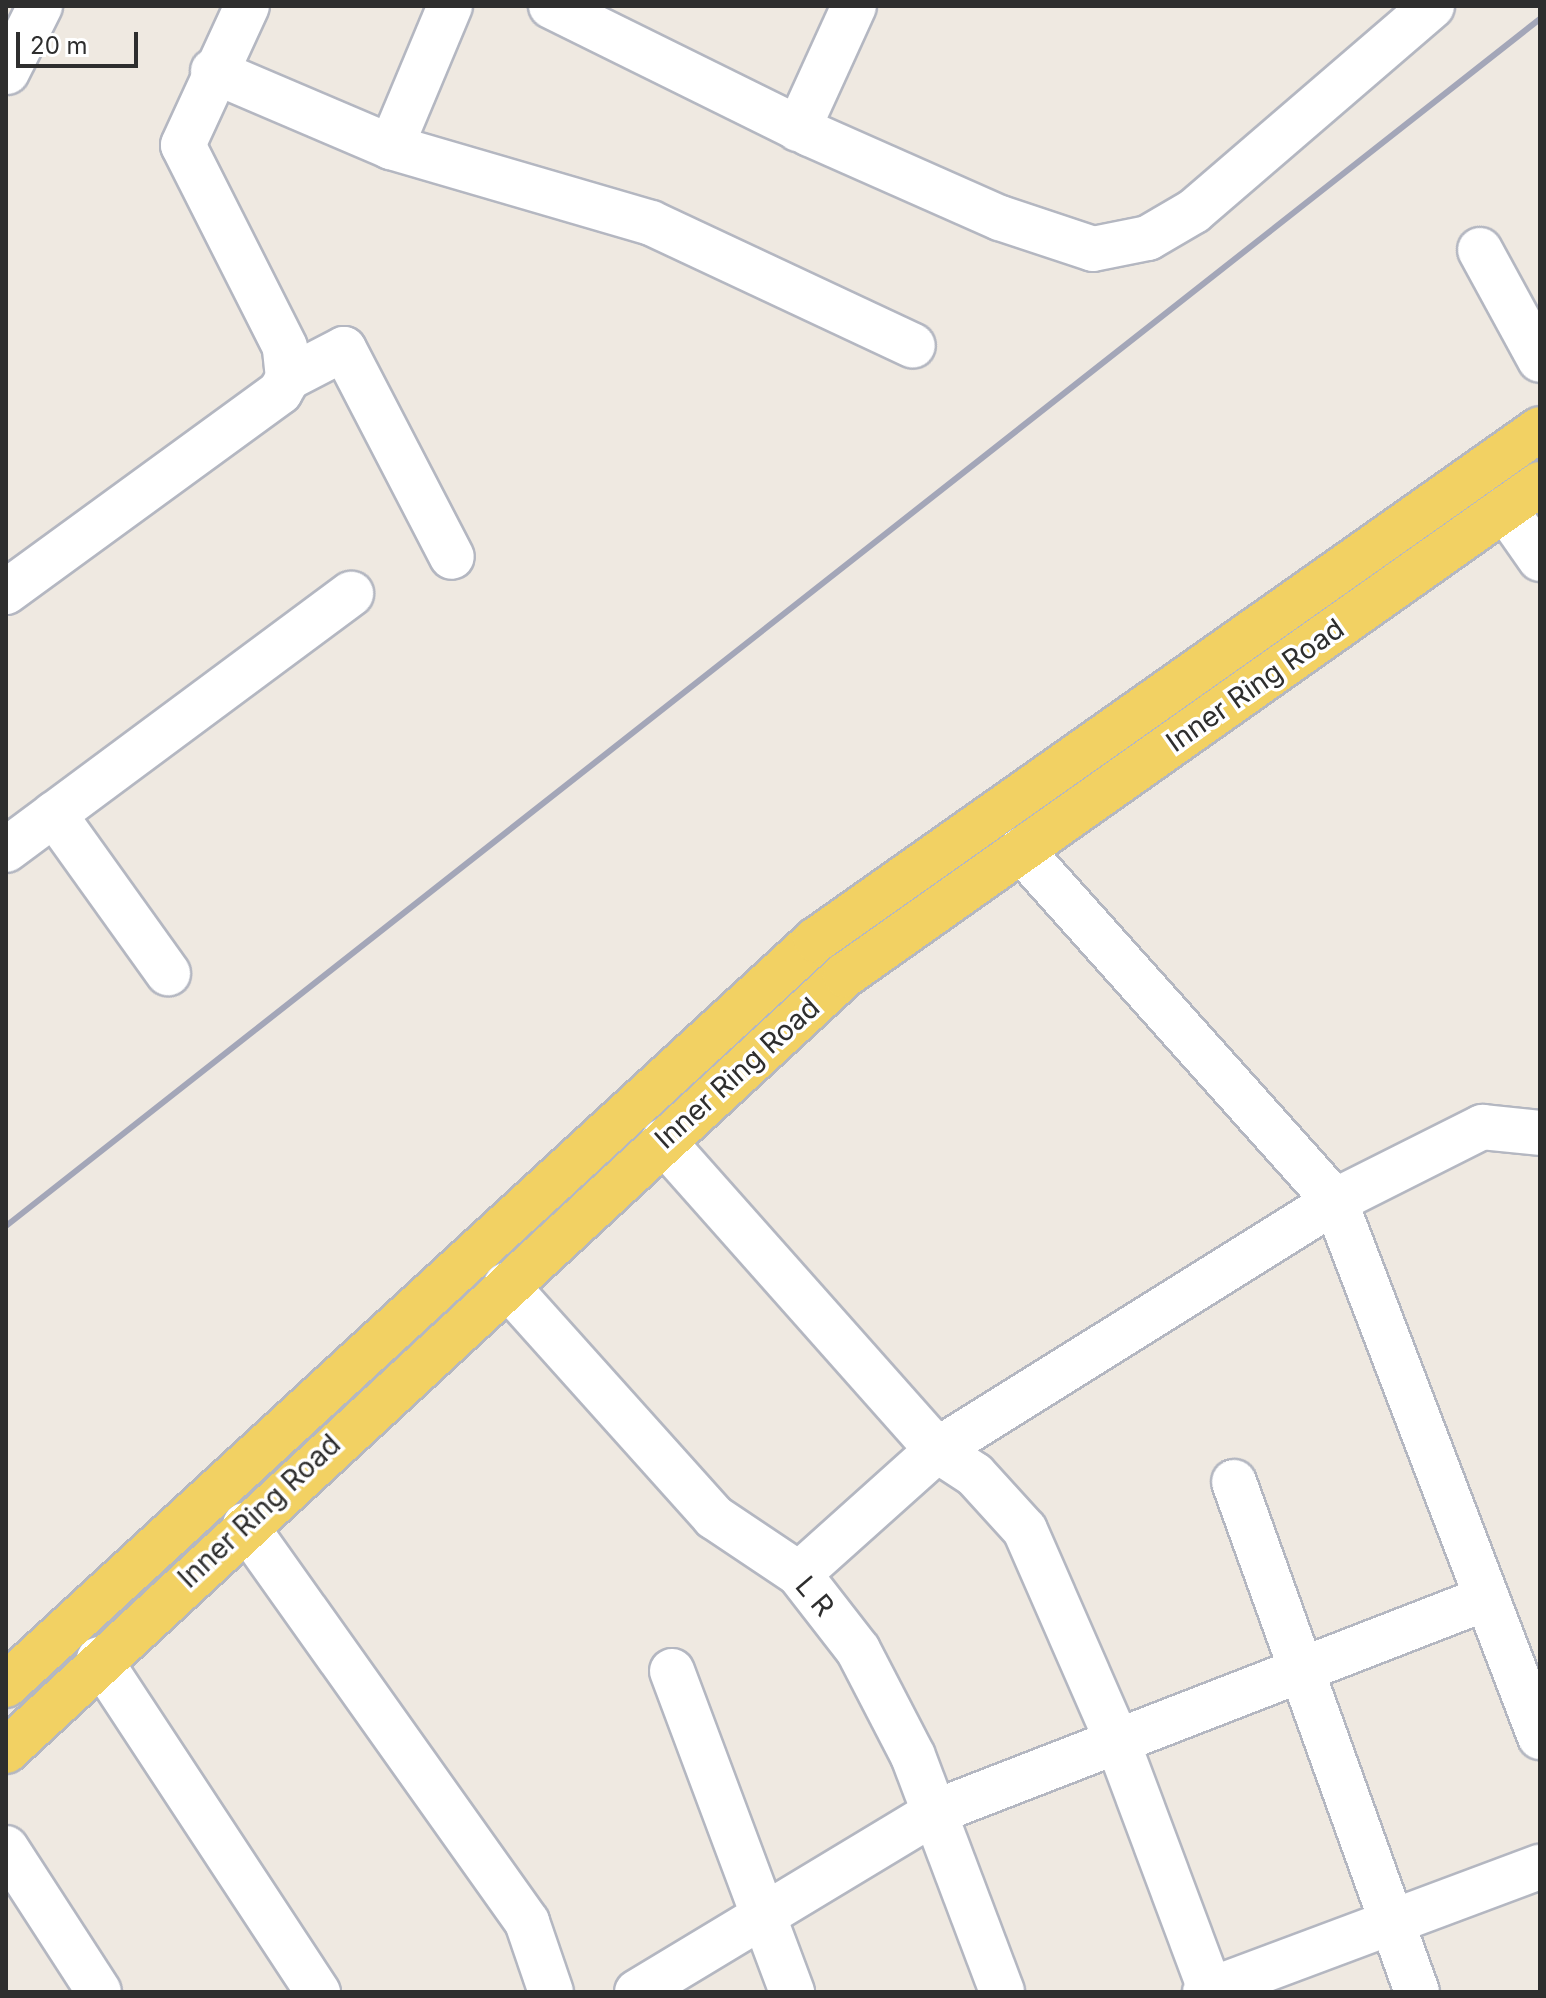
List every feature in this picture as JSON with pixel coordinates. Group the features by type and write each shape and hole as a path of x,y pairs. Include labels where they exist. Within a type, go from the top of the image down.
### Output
{"main road":[{"name":"Inner Ring Road","path":"6,1685 816,940 1540,429"},
{"name":"Inner Ring Road","path":"6,1751 99,1659 845,975 1523,496"}],"street":[{"path":"7,72 40,6"},
{"path":"247,6 213,71 183,145 285,347 288,378"},
{"path":"391,147 450,6"},
{"path":"551,6 798,129 1035,231 1093,249 1119,248 1194,211 1432,6"},
{"path":"798,129 854,6"},
{"path":"213,71 391,147 651,223 913,346"},
{"path":"1480,250 1540,360"},
{"path":"6,592 280,392 288,378 344,349 452,557"},
{"path":"1523,496 1540,559"},
{"path":"6,850 351,594"},
{"path":"54,814 168,973"},
{"path":"1021,850 1335,1201 1540,1737"},
{"path":"799,1574 937,1450 1335,1201 1482,1127 1540,1133"},
{"path":"663,1141 937,1450 975,1475 1025,1530 1118,1743 1209,1991 1540,1867"},
{"name":"L R","path":"506,1285 714,1517 799,1574 858,1650 935,1812 1002,1992"},
{"path":"1234,1482 1417,1992"},
{"path":"245,1525 527,1922 551,1992"},
{"path":"637,1992 765,1920 935,1812 1487,1598"},
{"path":"99,1659 318,1992"},
{"path":"672,1671 792,1992"},
{"path":"6,1848 99,1992"}],"railway":[{"path":"6,1226 1540,19"}]}
